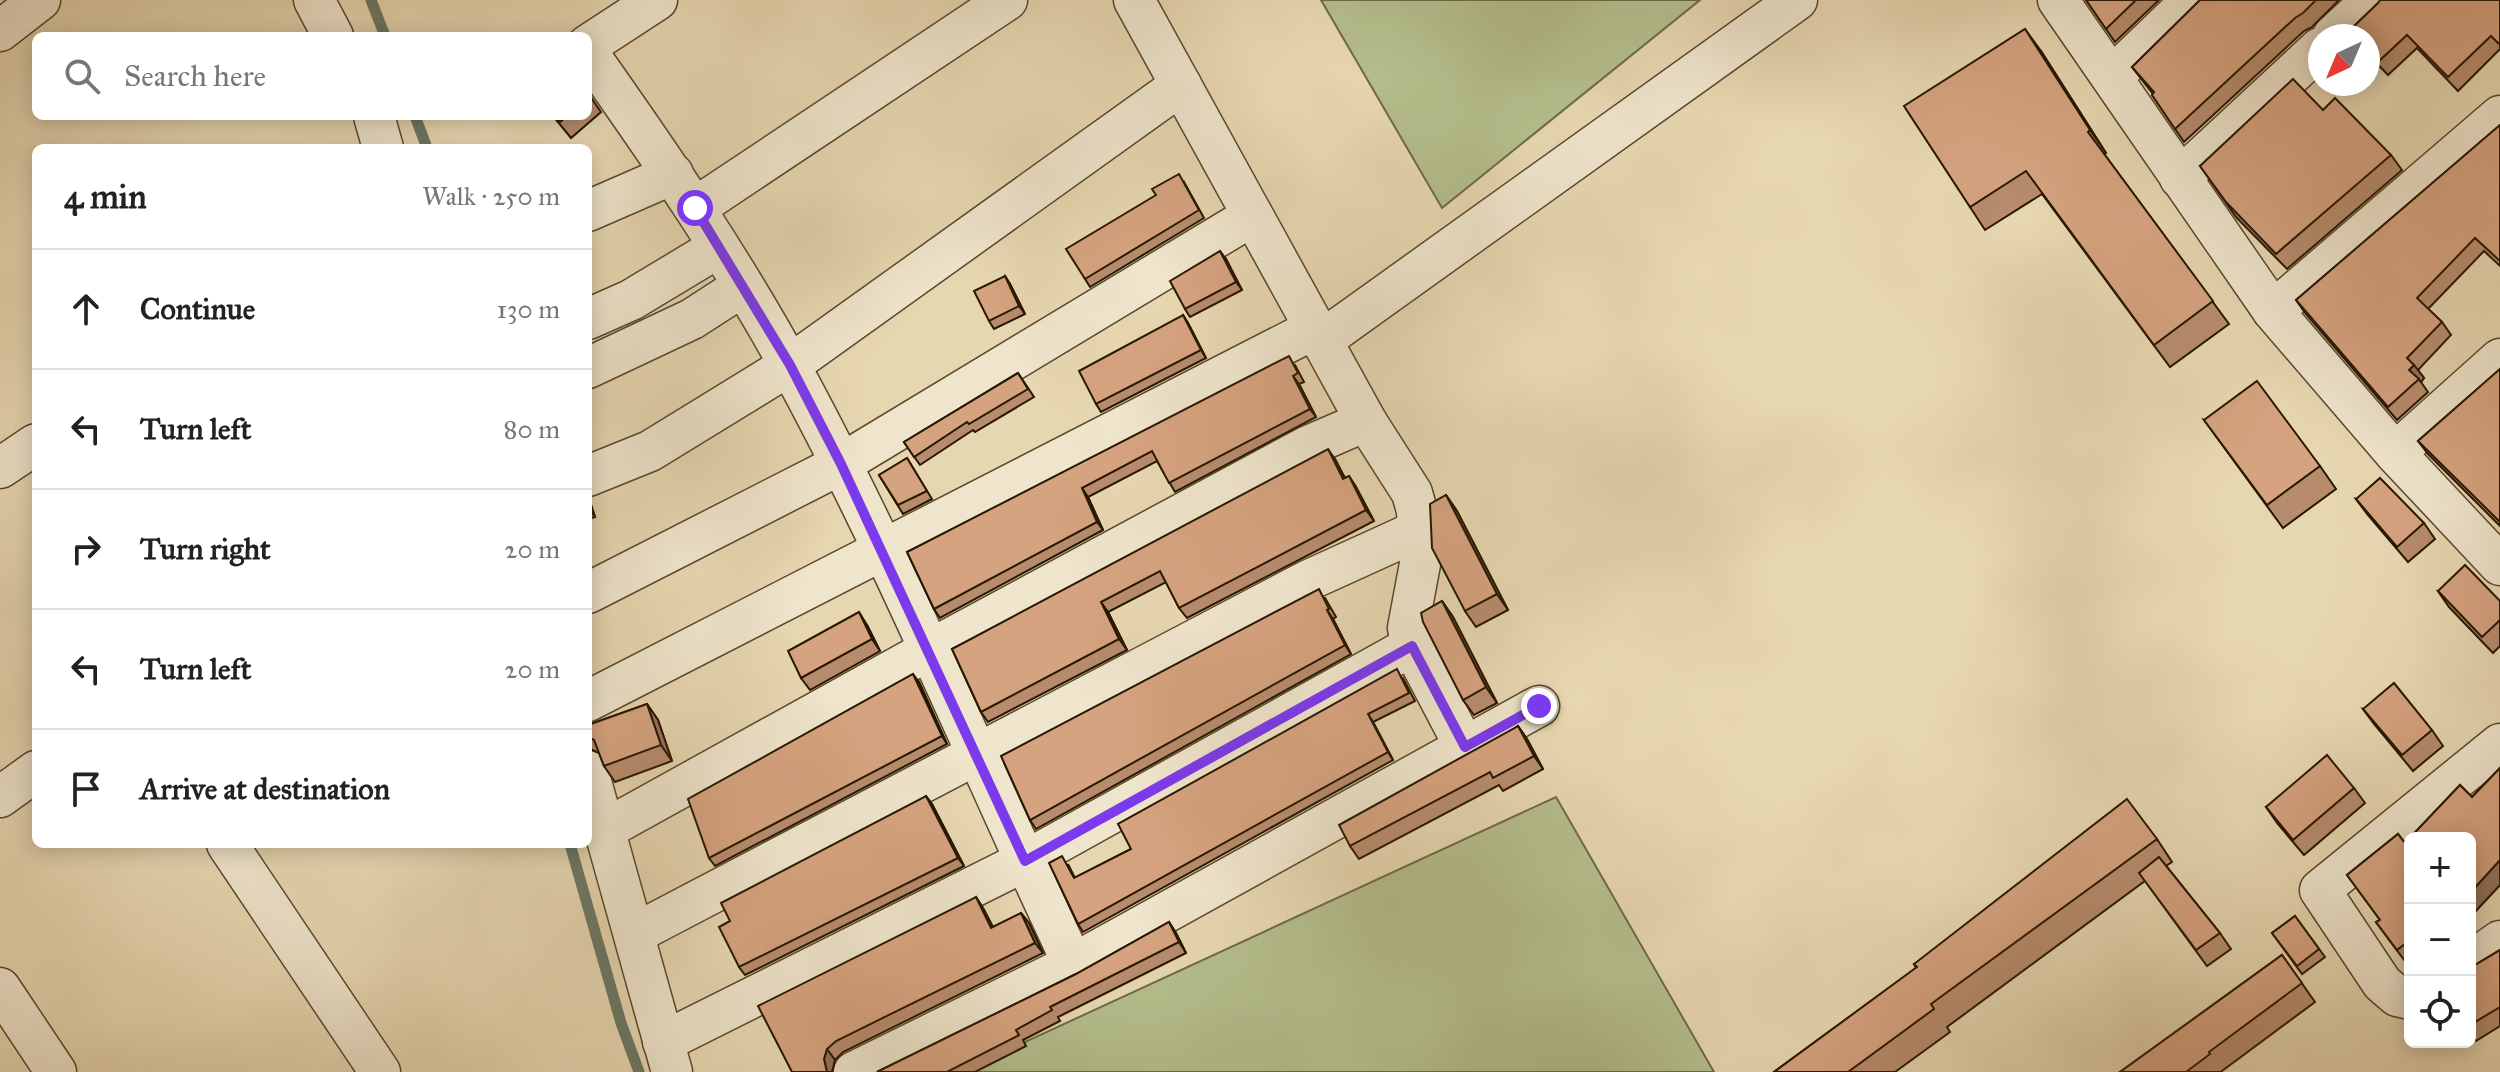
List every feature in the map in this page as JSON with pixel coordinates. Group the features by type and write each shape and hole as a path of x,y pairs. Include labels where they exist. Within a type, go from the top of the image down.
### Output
{"street":[{"path":"0,31 40,0"},
{"path":"314,0 331,32"},
{"path":"592,42 656,0"},
{"path":"695,208 1007,0"},
{"path":"1134,0 1366,421 1412,493 1417,511 1420,564 1408,628 1412,646 1465,747"},
{"path":"592,699 1318,335 1797,0"},
{"path":"2058,0 2273,311 2395,453 2500,565"},
{"path":"2112,77 2192,0"},
{"path":"2346,24 2372,0"},
{"path":"592,59 695,208 790,365 883,551 1073,964"},
{"path":"2180,178 2308,59"},
{"path":"592,474 650,451 790,365 1181,85"},
{"path":"2273,311 2500,116"},
{"path":"375,120 382,144"},
{"path":"592,209 673,174"},
{"path":"592,591 841,464 1252,216"},
{"path":"592,317 631,300 719,247"},
{"path":"592,366 692,319 743,286"},
{"path":"2395,453 2500,359"},
{"path":"604,830 1308,446 1366,421"},
{"path":"0,468 32,447"},
{"path":"634,934 1309,580 1419,530"},
{"path":"592,786 667,1057 1412,646"},
{"path":"854,1072 1073,964 1539,706"},
{"path":"2404,998 2397,996 2382,983 2320,890 2500,744"},
{"path":"0,797 32,774"},
{"path":"230,848 380,1072"},
{"path":"2476,958 2500,941"},
{"path":"0,988 56,1072"}],"green space":[{"path":"1321,0 1700,0 1442,208"},
{"path":"1556,797 1714,1072 960,1072"}],"building":[{"path":"2086,0 2136,0 2106,29"},
{"path":"2200,0 2316,0 2175,129 2152,95 2154,92 2132,67"},
{"path":"2380,0 2500,0 2500,45 2491,36 2448,77 2407,35 2380,60 2380,24 2356,24"},
{"path":"2025,29 2090,130 2088,132 2213,301 2154,345 2026,171 1970,207 1904,106"},
{"path":"2293,79 2323,110 2335,98 2391,155 2276,254 2226,202 2200,166"},
{"path":"2500,125 2500,261 2475,238 2417,298 2442,322 2407,358 2414,365 2409,370 2419,379 2388,407 2296,300"},
{"path":"1179,174 1199,210 1085,279 1066,249 1156,195 1152,189"},
{"path":"1220,251 1236,282 1185,309 1170,281"},
{"path":"1005,276 1019,306 989,321 974,291"},
{"path":"1183,315 1201,350 1096,404 1079,371"},
{"path":"1289,356 1298,373 1293,376 1310,409 1169,483 1152,451 1082,488 1097,522 934,609 907,552"},
{"path":"2500,369 2500,522 2418,441"},
{"path":"1018,373 1028,389 969,424 967,422 914,457 904,442"},
{"path":"2257,381 2320,466 2267,505 2204,420"},
{"path":"1328,449 1343,479 1349,476 1366,510 1179,608 1160,571 1101,602 1119,639 981,712 952,649"},
{"path":"907,458 927,491 898,505 879,475"},
{"path":"2380,478 2424,523 2397,547 2356,499"},
{"path":"1446,495 1497,594 1465,611 1432,548 1430,504"},
{"path":"2465,565 2500,601 2500,620 2482,637 2438,591"},
{"path":"1319,589 1345,645 1030,820 1001,756"},
{"path":"1442,601 1486,687 1463,700 1421,613"},
{"path":"859,612 872,639 801,678 788,651"},
{"path":"1397,669 1409,693 1368,714 1388,752 1078,924 1049,863 1062,856 1074,878 1131,849 1118,824"},
{"path":"913,674 942,736 709,858 688,799"},
{"path":"2394,683 2432,730 2402,755 2363,709"},
{"path":"647,704 661,745 604,766 592,739 592,724"},
{"path":"1518,726 1534,756 1493,778 1490,772 1350,846 1339,825"},
{"path":"2327,755 2354,788 2293,840 2266,807"},
{"path":"2500,768 2500,860 2476,886 2476,832 2415,832 2460,785 2472,797"},
{"path":"926,796 958,858 739,967 719,927 730,921 721,903"},
{"path":"2127,799 2157,839 1931,1004 1934,1009 1848,1072 1774,1072 1917,967 1914,964"},
{"path":"2398,834 2404,842 2404,945 2397,950 2376,922 2380,920 2347,875"},
{"path":"2159,857 2220,933 2196,950 2139,873"},
{"path":"976,897 991,928 1021,913 1035,943 836,1041 827,1049 824,1059 827,1072 792,1072 758,1006"},
{"path":"2295,916 2319,949 2297,966 2272,933"},
{"path":"1169,922 1179,942 1050,1007 1052,1010 1016,1030 1019,1035 947,1072 877,1072 1076,974"},
{"path":"2500,950 2500,1007 2476,1021 2476,976 2476,964"},
{"path":"2282,955 2302,983 2186,1072 2120,1072"}],"waterway":[{"path":"371,0 383,32"},
{"path":"416,120 426,144"},
{"path":"571,848 621,1023 639,1072"}],"route":[{"path":"695,208 790,365 841,464 1025,861 1412,646 1465,747 1539,706"}]}
